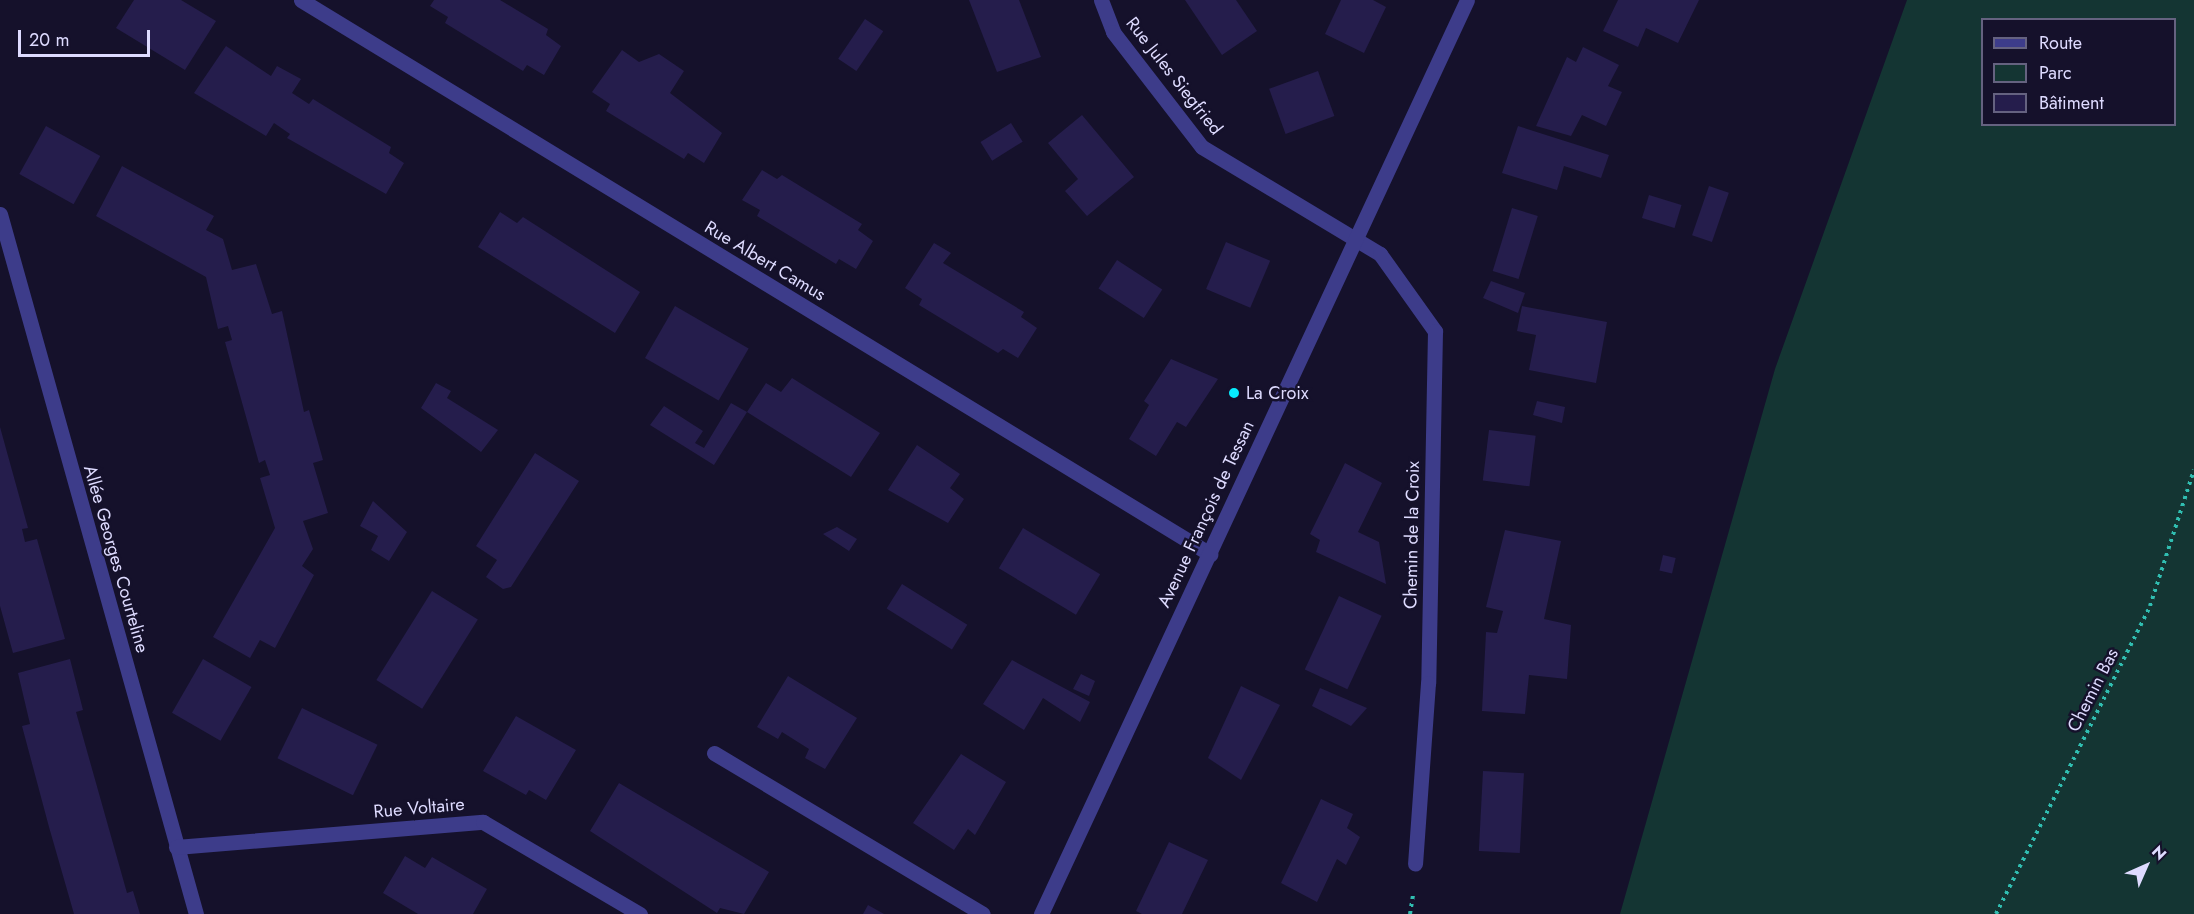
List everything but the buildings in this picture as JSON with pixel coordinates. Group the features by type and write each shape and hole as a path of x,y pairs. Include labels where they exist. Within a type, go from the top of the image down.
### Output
{"street":[{"name":"Rue Albert Camus","path":"301,0 1210,554"},
{"name":"Rue Jules Siegfried","path":"1101,0 1113,32 1202,147 1355,237"},
{"name":"Avenue François de Tessan","path":"1041,914 1467,0"},
{"name":"Allée Georges Courteline","path":"0,214 196,914"},
{"name":"Chemin de la Croix","path":"1355,237 1380,254 1435,331 1428,683 1416,864"},
{"path":"714,753 983,914"},
{"name":"Rue Voltaire","path":"176,847 483,822 640,914"}],"path":[{"name":"Chemin Bas","path":"1996,914 2151,606 2194,470"}],"green space":[{"path":"1907,0 2194,0 2194,914 1620,914 1775,369"}],"place":[{"name":"La Croix","path":"1234,393"}]}
